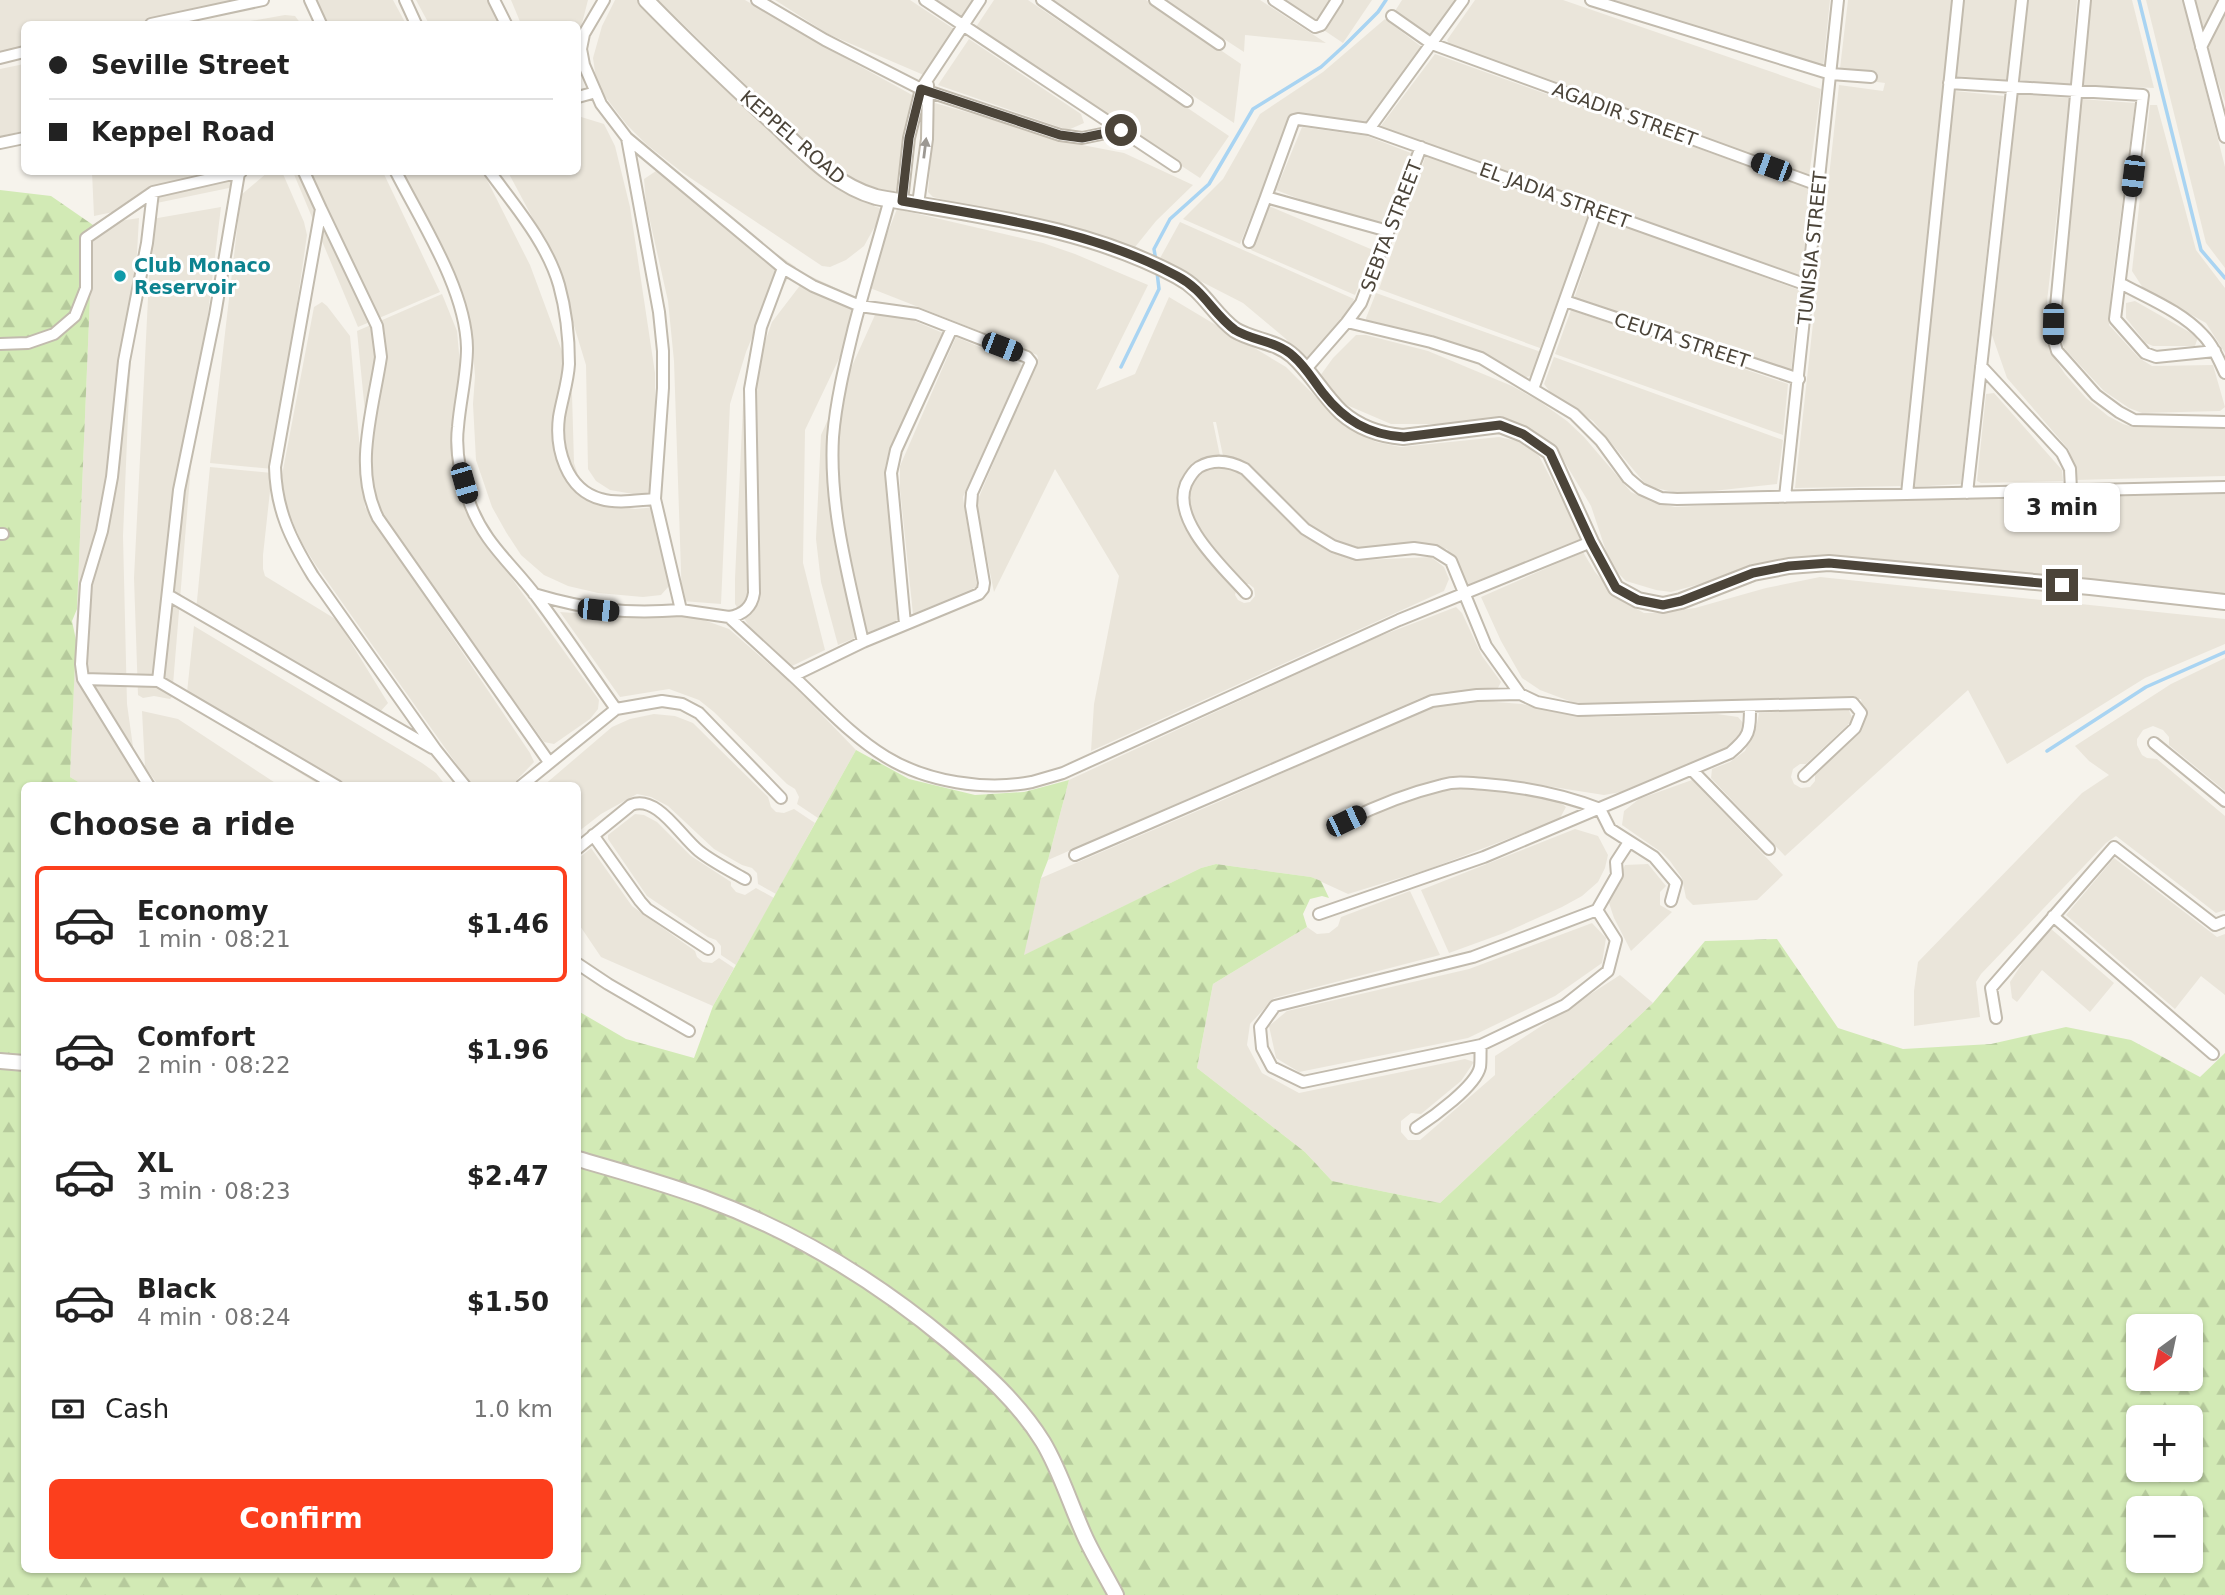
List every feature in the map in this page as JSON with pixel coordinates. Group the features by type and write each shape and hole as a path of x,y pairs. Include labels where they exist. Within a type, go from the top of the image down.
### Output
{"street":[{"path":"165,21 263,0"},
{"path":"310,0 320,21"},
{"path":"405,0 415,21"},
{"path":"494,0 504,21"},
{"path":"604,0 584,34 581,49 584,65 601,104 627,138 783,268 813,286 860,306 917,314 1027,357 1031,362 972,493 971,506 983,589 979,594 863,642 793,676"},
{"name":"KEPPEL ROAD","path":"646,0 731,84 821,166 858,190 1066,233 1177,276 1196,289 1236,330 1282,348 1292,355 1306,369 1324,395 1349,419 1379,434 1404,437 1500,425 1523,434 1550,453 1591,542 1616,588 1638,600 1663,605 1681,601 1753,573 1789,566 1829,563 2225,602"},
{"path":"757,0 825,40 926,87 1060,135 1082,138 1121,130"},
{"path":"925,0 1175,166"},
{"path":"863,642 840,534 834,480 836,407 860,306 896,200 909,138 926,87 981,0"},
{"path":"1042,0 1188,100"},
{"path":"1156,0 1219,44"},
{"path":"1273,0 1315,27 1321,25 1337,0"},
{"path":"1369,129 1463,0"},
{"path":"1591,0 1831,74 1871,77"},
{"name":"TUNISIA STREET","path":"1785,497 1838,0"},
{"path":"1907,494 1958,0"},
{"path":"1968,492 2022,0"},
{"path":"2084,0 2053,324 2057,351 2096,395 2134,420 2225,422"},
{"path":"2189,0 2225,137"},
{"path":"2201,47 2225,0"},
{"name":"AGADIR STREET","path":"1392,16 1432,44 1818,184"},
{"path":"0,58 21,53"},
{"path":"1949,83 2143,95 2115,319 2145,353 2156,358 2214,351"},
{"path":"918,204 927,139 926,87"},
{"path":"581,96 596,93"},
{"name":"EL JADIA STREET","path":"1266,197 1291,125 1298,119 1369,129 1807,285"},
{"path":"627,138 659,312 663,351 655,499 681,610"},
{"path":"0,143 21,139"},
{"name":"SEBTA STREET","path":"1306,369 1361,303 1422,147"},
{"path":"0,344 28,343 54,334 75,316 86,288 86,238 153,192 227,175"},
{"path":"158,681 179,490 215,315 239,175"},
{"path":"305,175 377,326 381,357 365,466 373,507 378,518 549,762"},
{"path":"398,175 449,277 461,310 467,347 457,442 468,499 487,538 534,594 616,709"},
{"path":"492,175 542,247 559,284 566,319 569,363 558,431 564,465 573,480 585,492 600,499 655,499"},
{"path":"147,782 83,679 81,664 86,584 102,531 112,477 124,361 147,243 153,192"},
{"path":"1249,242 1266,197 1388,231"},
{"path":"321,209 275,467 275,491 295,547 436,750 462,782"},
{"path":"1533,389 1597,210"},
{"path":"534,594 598,610 681,610 729,617 744,612 753,599 750,389 761,327 783,268"},
{"path":"2120,283 2182,317 2204,335 2225,373"},
{"name":"CEUTA STREET","path":"1565,301 1799,379"},
{"path":"1347,322 1431,342 1481,358 1574,414 1601,441 1628,478 1641,489 1661,498 2225,487"},
{"path":"905,624 891,473 896,450 952,328"},
{"path":"1981,366 2062,453 2070,469 2071,490"},
{"path":"1246,593 1198,537 1185,510 1184,491 1190,476 1199,467 1216,461 1234,463 1245,469 1305,529 1333,546 1357,554 1413,548 1435,551 1451,561 1486,646 1520,694"},
{"path":"729,617 860,737 886,757 946,780 1004,785 1031,782 1063,773 1374,631 1591,542"},
{"path":"168,595 436,750"},
{"path":"83,679 158,681 330,782"},
{"path":"1075,855 1432,701 1477,695 1520,694 1537,702 1578,710 1853,703 1860,713 1855,728 1804,776"},
{"path":"526,782 616,709 662,701 681,704 699,713 781,798"},
{"path":"1320,914 1484,857 1730,753 1745,740 1750,726 1750,706"},
{"path":"2154,743 2225,802"},
{"path":"1692,770 1769,849"},
{"path":"1346,821 1390,802 1443,785 1463,782 1517,786 1570,797 1600,809 1610,829 1654,857 1676,883 1671,901"},
{"path":"581,845 631,805 647,803 659,811 696,849 745,879"},
{"path":"593,835 647,909 708,949"},
{"path":"1597,910 1616,940 1608,971 1565,1005 1480,1045 1303,1082 1272,1067 1262,1048 1260,1027 1275,1006 1473,957 1597,910 1617,875 1616,862 1629,842"},
{"path":"1996,1018 1991,988 2114,847 2215,925 2225,921"},
{"path":"2053,916 2213,1054"},
{"path":"581,966 689,1031"},
{"path":"1416,1128 1474,1080 1480,1068 1480,1045"},
{"path":"0,1061 21,1063"},
{"path":"581,1160 706,1199 768,1225 827,1255 896,1300 944,1338 1014,1402 1043,1442 1086,1538 1116,1595"}],"shaded area":[{"path":"0,0 266,0 162,21 21,21 21,51 0,55"},
{"path":"316,0 393,0 404,21 326,21"},
{"path":"416,0 497,0 506,21 427,21"},
{"path":"511,0 588,0 581,27 581,21 520,21"},
{"path":"615,0 637,0 801,162 829,182 884,210 864,246 846,260 830,267 822,266 683,173 646,144 627,125 597,86 593,58 602,26"},
{"path":"658,0 745,0 914,96 914,106 902,142 897,190 889,194 881,193 856,181 801,138"},
{"path":"775,0 910,0 957,31 926,76 828,34"},
{"path":"929,0 980,0 964,23"},
{"path":"994,0 1028,0 1229,136 1200,178 974,30"},
{"path":"1049,0 1146,0 1241,64 1234,123"},
{"path":"1164,0 1260,0 1326,43 1245,35 1244,52"},
{"path":"1279,0 1372,0 1343,43"},
{"path":"1402,0 1460,0 1431,37 1395,11"},
{"path":"1475,0 1563,0 1821,89 1809,176 1452,49 1447,40"},
{"path":"1594,0 1830,0 1822,78 1715,41"},
{"path":"1848,0 1955,0 1903,486 1795,488 1839,85 1883,91 1885,83 1839,77"},
{"path":"1964,0 2015,0 2007,80 1956,76"},
{"path":"2027,0 2077,0 2070,86 2019,81"},
{"path":"2090,0 2132,0 2154,88 2084,85"},
{"path":"2146,0 2183,0 2225,167 2225,268 2206,243"},
{"path":"2196,0 2218,0 2203,29"},
{"path":"2225,11 2225,102 2207,49"},
{"path":"285,15 295,16 299,21 251,21"},
{"path":"1385,19 1423,48 1366,122 1292,114 1240,244 1183,219 1223,179 1260,114 1323,72"},
{"path":"969,39 1081,114 1084,123 1068,130 938,85"},
{"path":"1435,54 1811,189 1801,277 1380,127"},
{"path":"21,65 21,132 0,136 0,69"},
{"path":"1955,91 2004,96 1961,484 1911,487"},
{"path":"2017,94 2070,98 2045,319 2049,350 2086,398 2123,424 2133,427 2225,428 2225,476 2076,480 2069,450 2007,378 1992,335"},
{"path":"2081,99 2135,103 2109,325 2139,358 2152,366 2213,365 2225,407 2220,411 2142,413 2129,408 2104,391 2064,348 2059,330"},
{"path":"935,103 1077,144 1124,153 1193,185 1156,221 1131,252 1060,230 933,197 928,192"},
{"path":"2150,105 2157,105 2196,250 2225,288 2225,353 2206,323 2143,288 2132,271"},
{"path":"581,117 604,124 615,146 630,207 655,373 655,490 649,494 610,490 596,481 588,469 586,365 539,230 510,175 581,175"},
{"path":"1302,127 1367,136 1416,155 1385,232 1276,190"},
{"path":"1426,155 1590,213 1540,348 1379,289"},
{"path":"656,171 796,267 758,323 730,404 721,604 682,601 674,361 668,301 646,203 644,179"},
{"path":"92,175 244,175 229,188 94,216"},
{"path":"264,175 283,175 307,235 273,469 210,463 241,195"},
{"path":"294,175 384,175 440,292 358,327"},
{"path":"401,175 485,175 530,265 563,354 572,394 574,463 578,475 583,483 607,504 635,509 657,507 669,586 661,595 643,597 598,593 568,586 544,575 521,555 492,507 476,460 473,404 475,376 471,325"},
{"path":"1269,206 1373,250 1355,295 1251,250"},
{"path":"221,207 194,428 172,697 143,698 138,695 134,578 152,219"},
{"path":"897,209 1043,243 1148,285 1096,390 1135,374 1169,297 1286,367 1335,416 1376,442 1401,447 1499,437 1522,442 1539,456 1583,540 1467,587 1447,549 1415,544 1361,548 1324,537 1290,508 1255,469 1243,461 1223,456 1216,422 1213,422 1220,456 1203,463 1182,485 1178,508 1199,544 1237,588 1235,595 1238,600 1250,602 1255,596 1254,588 1249,584 1242,584 1209,544 1188,507 1189,491 1198,473 1216,465 1233,467 1254,481 1304,536 1331,553 1363,560 1431,557 1444,567 1449,579 1444,591 1091,751 1094,704 1119,576 1055,469 994,592 976,504 1038,358 1037,355 1010,343 870,288 869,280"},
{"path":"1601,217 1799,290 1791,372 1574,299"},
{"path":"139,218 123,536 127,704 139,782 78,782 70,777 93,225"},
{"path":"1180,222 1354,299 1346,319 1311,360 1296,352 1286,339 1243,303 1159,260"},
{"path":"808,275 866,302 805,430 803,563 825,650 792,666 749,626 735,604 735,579 743,405 772,322"},
{"path":"1376,293 1541,352 1532,376 1526,377 1482,357 1367,324 1366,318"},
{"path":"442,294 457,331 461,375 461,451 472,495 503,566 599,700 598,709 590,719 554,744 544,742 382,515 376,500 357,331"},
{"path":"2135,301 2198,337 2195,346 2153,346 2146,343 2126,318 2126,303"},
{"path":"322,302 327,306 350,336 365,507 530,753 534,762 515,782 469,782 315,564 302,543 279,491 314,307"},
{"path":"879,306 943,333 885,467 898,620 838,645 821,582 816,539 821,435"},
{"path":"1571,310 1788,384 1783,435 1555,354"},
{"path":"1356,335 1366,335 1428,351 1512,386 1567,421 1631,492 1652,502 1675,507 1797,501 2225,494 2225,599 1824,559 1743,572 1671,592 1626,581 1611,566 1591,506 1564,461 1548,447 1503,424 1391,424 1342,403 1320,376 1333,358"},
{"path":"956,337 1022,365 963,497 977,587 913,614 900,466"},
{"path":"1554,357 1783,440 1777,484 1704,492 1673,492 1647,486 1593,421 1550,392 1544,384"},
{"path":"1994,393 2062,470 2063,481 1977,481 1986,394"},
{"path":"210,467 272,473 263,555 265,576 337,620 388,703 380,712 196,611"},
{"path":"1583,552 1595,572 1617,598 1644,613 1695,608 1766,588 1820,577 2225,619 2225,644 2145,678 2007,764 1968,690 1785,856 1711,778 1712,769 1730,762 1745,751 1759,713 1848,708 1853,720 1806,764 1800,764 1793,769 1791,777 1794,784 1801,788 1810,787 1815,781 1815,772 1862,730 1864,716 1861,699 1580,705 1540,690 1522,678 1481,597"},
{"path":"1456,607 1462,613 1482,656 1501,682 1497,690 1423,697 1048,860 1069,780 1375,638"},
{"path":"560,612 630,617 684,613 729,629 793,685 856,750 818,818 797,804 799,797 795,789 699,700 669,689 620,697"},
{"path":"194,626 422,763 443,782 315,782 186,702"},
{"path":"2225,658 2225,791 2169,745 2169,737 2163,730 2153,726 2143,730 2137,739 2137,745 2142,755 2157,759 2225,816 2225,910 2216,913 2116,836 2106,843 1981,974 1976,982 1980,1017 1914,1026 1914,991 1918,962 2082,793 2109,775 2089,761 2075,746 2171,684"},
{"path":"1483,701 1522,704 1559,713 1596,717 1717,714 1738,717 1745,725 1740,738 1730,747 1621,792 1604,795 1501,779 1454,778 1438,780 1355,810 1345,808 1338,812 1335,820 1339,829 1346,832 1357,828 1359,820 1377,812 1441,790 1462,786 1506,788 1557,800 1566,807 1560,818 1539,827 1429,869 1348,894 1311,877 1216,864 1201,868 1023,956 1041,878 1223,800 1421,710"},
{"path":"142,711 178,719 274,782 156,782 145,767"},
{"path":"654,714 675,716 693,723 768,797 776,812 784,813 794,809 815,823 776,894 758,884 757,873 752,868 714,849 668,806 651,797 637,794 601,814 581,830 581,782 548,782 612,727 630,719"},
{"path":"1692,780 1783,875 1757,900 1693,905 1686,898 1682,878 1670,861 1622,825 1624,811 1639,799"},
{"path":"635,814 644,815 657,822 691,856 731,882 736,892 745,895 756,888 774,898 736,965 721,955 721,946 716,940 647,896 608,839 608,835"},
{"path":"1575,829 1598,836 1608,855 1598,882 1582,896 1562,907 1504,933 1449,953 1421,890"},
{"path":"591,848 632,906 695,951 703,962 712,963 719,958 734,968 713,1006 601,957 581,927 581,856"},
{"path":"2114,858 2217,937 2225,934 2225,995 2201,976 2175,1009 2066,915"},
{"path":"1648,864 1666,886 1660,892 1660,905 1672,912 1631,951 1608,900 1625,865"},
{"path":"1410,891 1440,955 1274,998 1250,1024 1247,1045 1262,1073 1299,1093 1465,1059 1474,1062 1461,1081 1421,1114 1411,1113 1401,1121 1401,1132 1408,1140 1420,1140 1495,1075 1495,1056 1620,975 1653,1003 1440,1203 1332,1181 1305,1152 1197,1068 1213,984 1307,927 1317,934 1329,933 1338,926 1341,917"},
{"path":"1592,923 1606,938 1602,963 1555,996 1468,1038 1299,1072 1276,1058 1269,1026 1287,1011 1469,969"},
{"path":"2050,928 2114,983 2090,1012 2042,970 2017,1002 2012,998 2010,982"}],"green space":[{"path":"0,190 51,196 93,225 77,609 72,621 76,640 70,777 78,782 21,782 21,1573 581,1573 581,1013 626,1039 694,1058 713,1006 856,750 909,779 975,795 1024,792 1069,780 1041,878 1024,955 1201,868 1216,864 1311,877 1321,881 1329,898 1322,896 1310,899 1303,914 1307,927 1213,984 1197,1068 1305,1152 1332,1181 1440,1203 1653,1003 1705,941 1777,939 1838,1028 1903,1049 1991,1044 2066,1027 2131,1040 2200,1077 2225,1053 2225,1595 0,1595"}],"waterway":[{"path":"1156,261 1154,249 1170,219 1209,184 1253,109 1321,67 1378,12 1386,0"},
{"path":"2139,0 2201,250 2225,278"},
{"path":"1121,367 1159,289 1157,272"},
{"path":"2047,751 2146,687 2225,652"}],"place":[{"name":"Club Monaco Reservoir","path":"120,276"}],"route":[{"path":"1121,130 1082,138 1060,135 921,89 909,138 902,201 1006,219 1066,233 1177,276 1204,296 1230,326 1241,333 1282,348 1292,355 1341,412 1368,430 1404,437 1500,425 1523,434 1550,453 1591,542 1616,588 1638,600 1663,605 1681,601 1753,573 1789,566 1829,563 2062,585"}]}
